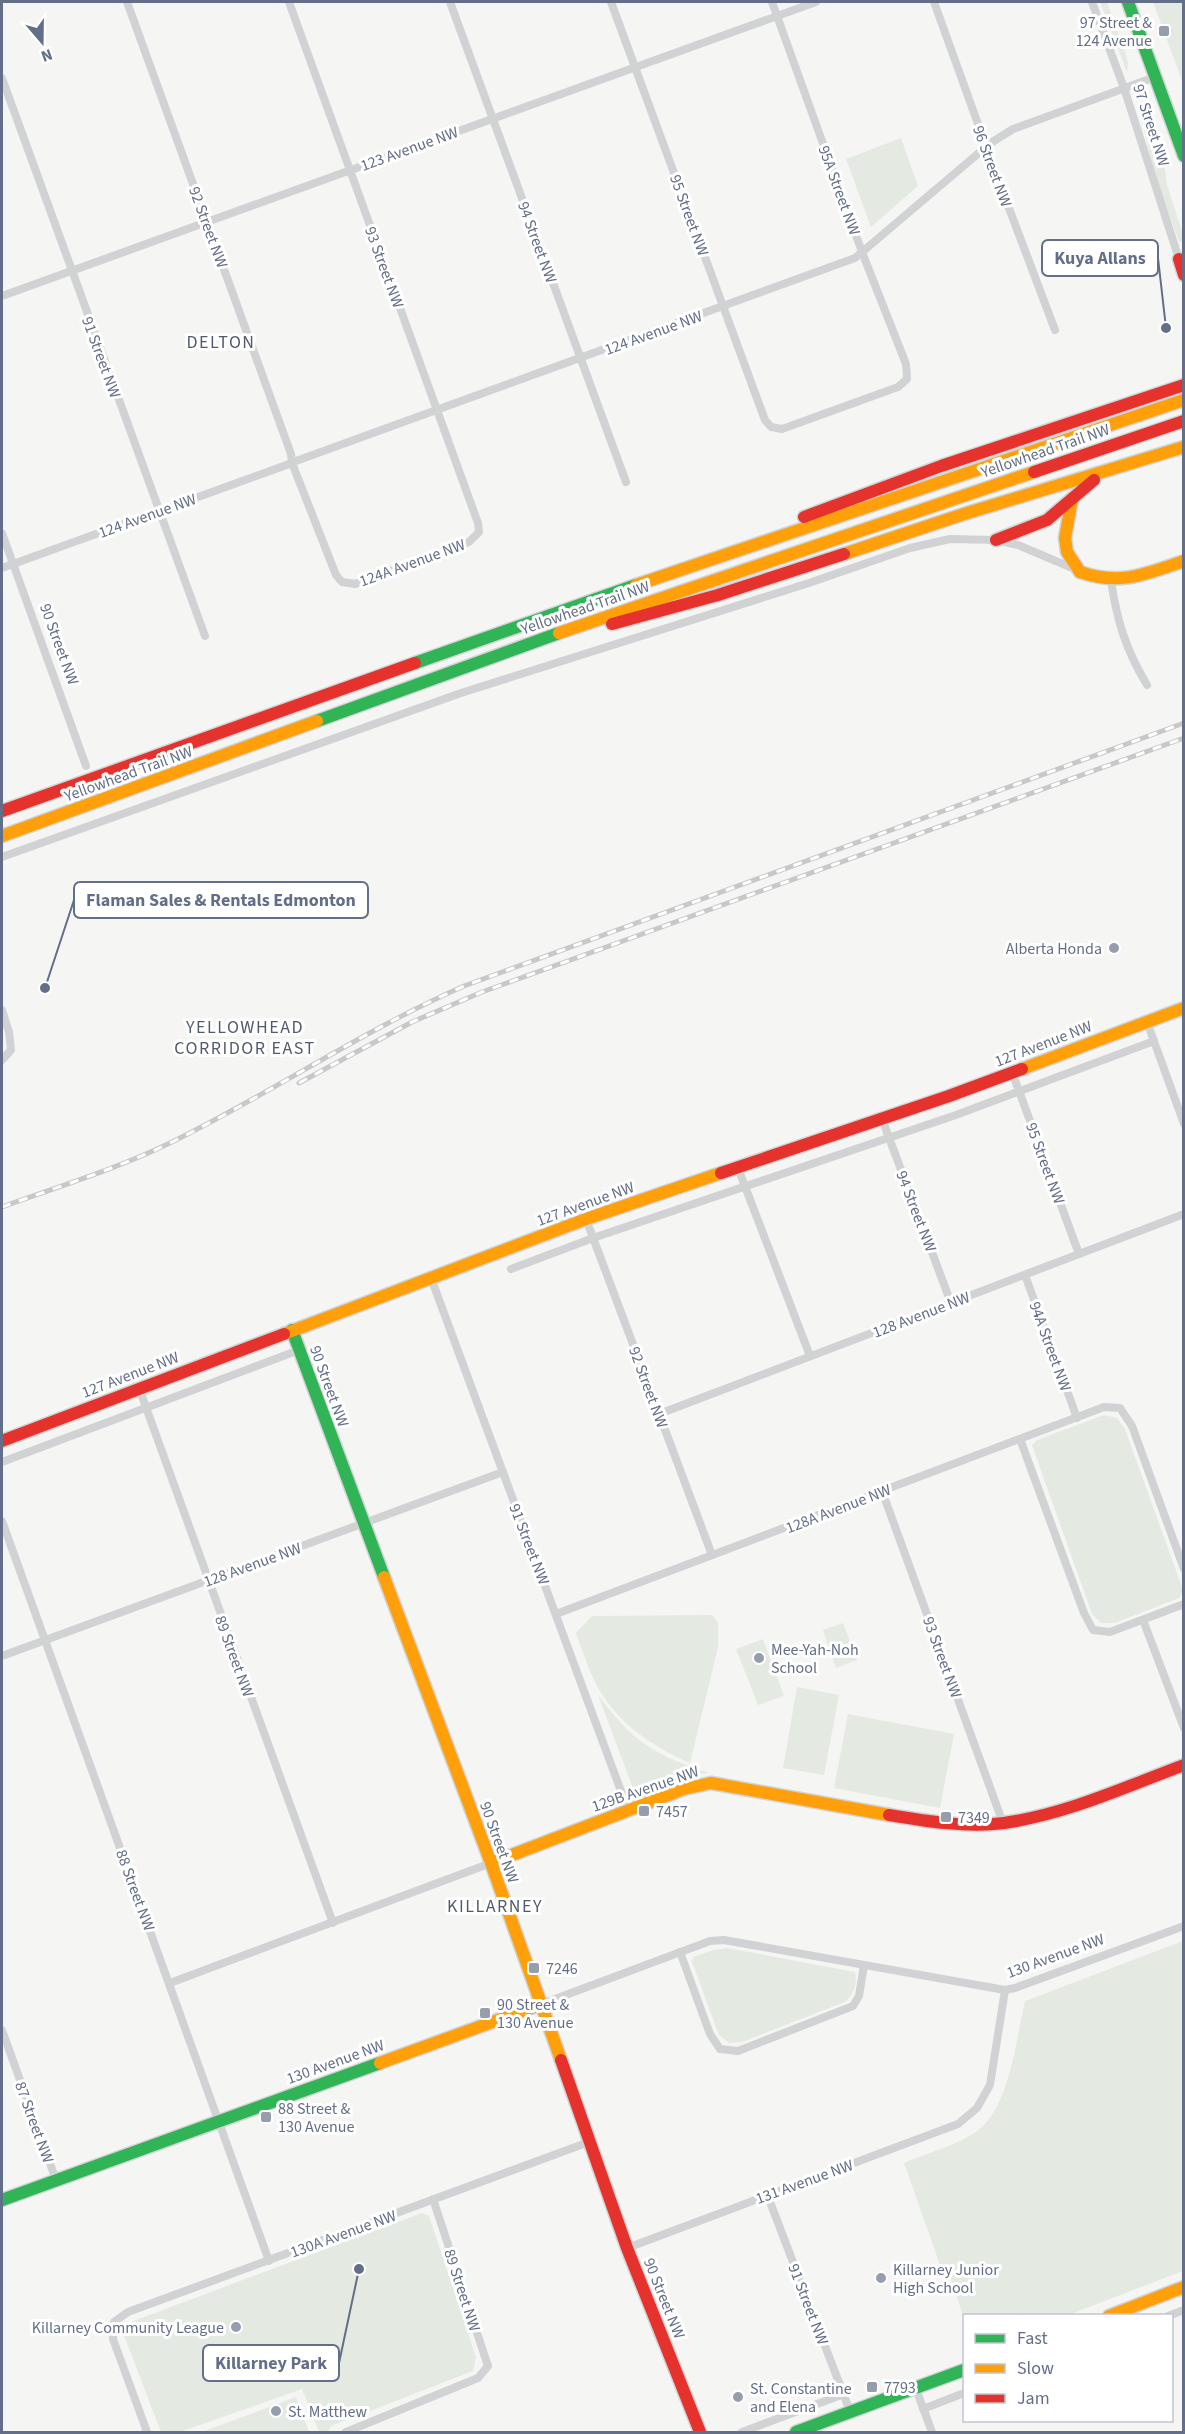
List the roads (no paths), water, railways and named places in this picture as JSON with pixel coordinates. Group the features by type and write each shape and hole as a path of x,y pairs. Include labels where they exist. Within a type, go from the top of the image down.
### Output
{"main road":[{"name":"97 Street NW","path":"1128,2 1184,156"},
{"path":"1179,260 1184,275"},
{"path":"1158,394 1184,376"},
{"path":"694,564 779,526 822,510 952,463 1184,385"},
{"name":"Yellowhead Trail NW","path":"2,811 694,564 1184,400"},
{"name":"Yellowhead Trail NW","path":"2,836 542,639 813,545 1184,421"},
{"path":"542,639 676,609 828,561 892,538 1184,447"},
{"path":"996,540 1052,518 1083,487 1111,470"},
{"path":"1073,496 1065,538 1067,552 1080,572 1096,579 1111,581 1132,579 1184,561"},
{"name":"127 Avenue NW","path":"2,1441 586,1219 882,1119 1184,1008"},
{"name":"90 Street NW","path":"292,1330 491,1863 539,2005 627,2248 700,2433"},
{"name":"129B Avenue NW","path":"491,1863 684,1789 711,1783 913,1819 966,1824 1003,1823 1058,1812 1184,1766"},
{"name":"130 Avenue NW","path":"2,2200 539,2005"},
{"path":"1114,2314 1184,2287"},
{"path":"796,2433 963,2370"}],"street":[{"name":"92 Street NW","path":"127,2 294,462 336,575 342,582"},
{"name":"93 Street NW","path":"289,2 438,410 478,523 479,532"},
{"name":"94 Street NW","path":"450,2 626,482"},
{"name":"95 Street NW","path":"611,2 765,420 771,427"},
{"name":"95A Street NW","path":"771,427 782,429 898,387 907,379 906,364 862,252 772,2"},
{"name":"123 Avenue NW","path":"2,296 816,2"},
{"name":"96 Street NW","path":"934,2 983,147 1055,330"},
{"name":"97 Street NW","path":"1092,2 1124,88 1179,260"},
{"name":"124 Avenue NW","path":"2,568 855,258 983,147 1013,129 1155,77"},
{"name":"91 Street NW","path":"2,78 205,636"},
{"name":"124A Avenue NW","path":"342,582 355,584 469,542 479,532"},
{"name":"90 Street NW","path":"2,533 86,766"},
{"path":"2,857 471,690 809,583 910,548 950,539 996,540 1018,545 1080,572"},
{"path":"1111,581 1116,614 1126,646 1147,685"},
{"path":"2,1010 9,1032 10,1050 2,1060"},
{"path":"1147,1022 1184,1124"},
{"path":"511,1269 593,1238 1019,1092 1154,1041"},
{"name":"95 Street NW","path":"1012,1072 1079,1254"},
{"name":"94 Street NW","path":"882,1119 951,1303"},
{"path":"738,1168 810,1356"},
{"name":"128 Avenue NW","path":"659,1414 1184,1214"},
{"name":"92 Street NW","path":"586,1219 712,1556"},
{"name":"94A Street NW","path":"1025,1275 1077,1418"},
{"name":"91 Street NW","path":"431,1278 628,1810"},
{"path":"2,1462 299,1350"},
{"name":"89 Street NW","path":"140,1388 333,1923"},
{"name":"128A Avenue NW","path":"556,1614 1104,1407 1120,1408 1132,1426 1184,1569"},
{"path":"1020,1439 1084,1613 1093,1630 1110,1632 1184,1604"},
{"name":"128 Avenue NW","path":"2,1656 503,1472"},
{"name":"93 Street NW","path":"882,1491 1003,1823"},
{"name":"88 Street NW","path":"2,1521 269,2260"},
{"path":"1143,1620 1184,1728"},
{"name":"129B Avenue NW","path":"170,1983 491,1863"},
{"name":"130 Avenue NW","path":"539,2005 710,1941 724,1940 1005,1990 1015,1989 1184,1926"},
{"path":"680,1952 710,2034 720,2049 738,2051 853,2006 859,1996 864,1965"},
{"name":"131 Avenue NW","path":"627,2248 958,2124 976,2108 990,2085 1005,1990"},
{"name":"87 Street NW","path":"2,2030 56,2180"},
{"name":"130A Avenue NW","path":"147,2433 113,2339 114,2322 128,2312 589,2142"},
{"name":"91 Street NW","path":"767,2194 851,2414"},
{"name":"89 Street NW","path":"347,2431 478,2378 488,2366 433,2199"},
{"path":"916,2389 932,2433"},
{"path":"923,2409 963,2393"},
{"path":"742,2433 844,2394"}],"railway":[{"path":"2,1207 112,1168 176,1140 390,1022 464,986 1184,723"},
{"path":"299,1083 412,1022 482,992 1184,738"}],"place":[{"name":"97 Street & 124 Avenue","path":"1164,31"},
{"name":"Kuya Allans","path":"1166,328"},
{"name":"Alberta Honda","path":"1114,948"},
{"name":"Flaman Sales & Rentals Edmonton","path":"45,988"},
{"name":"Mee-Yah-Noh School","path":"759,1658"},
{"name":"7457","path":"644,1811"},
{"name":"7349","path":"946,1817"},
{"name":"7246","path":"534,1968"},
{"name":"90 Street & 130 Avenue","path":"485,2013"},
{"name":"88 Street & 130 Avenue","path":"266,2117"},
{"name":"Killarney Park","path":"359,2269"},
{"name":"Killarney Junior High School","path":"881,2278"},
{"name":"Killarney Community League","path":"236,2327"},
{"name":"7793","path":"872,2387"},
{"name":"St. Constantine and Elena","path":"738,2397"},
{"name":"St. Matthew","path":"276,2411"}],"district":[{"name":"DELTON","path":"221,342"},
{"name":"YELLOWHEAD CORRIDOR EAST","path":"245,1037"},
{"name":"KILLARNEY","path":"495,1906"}]}
